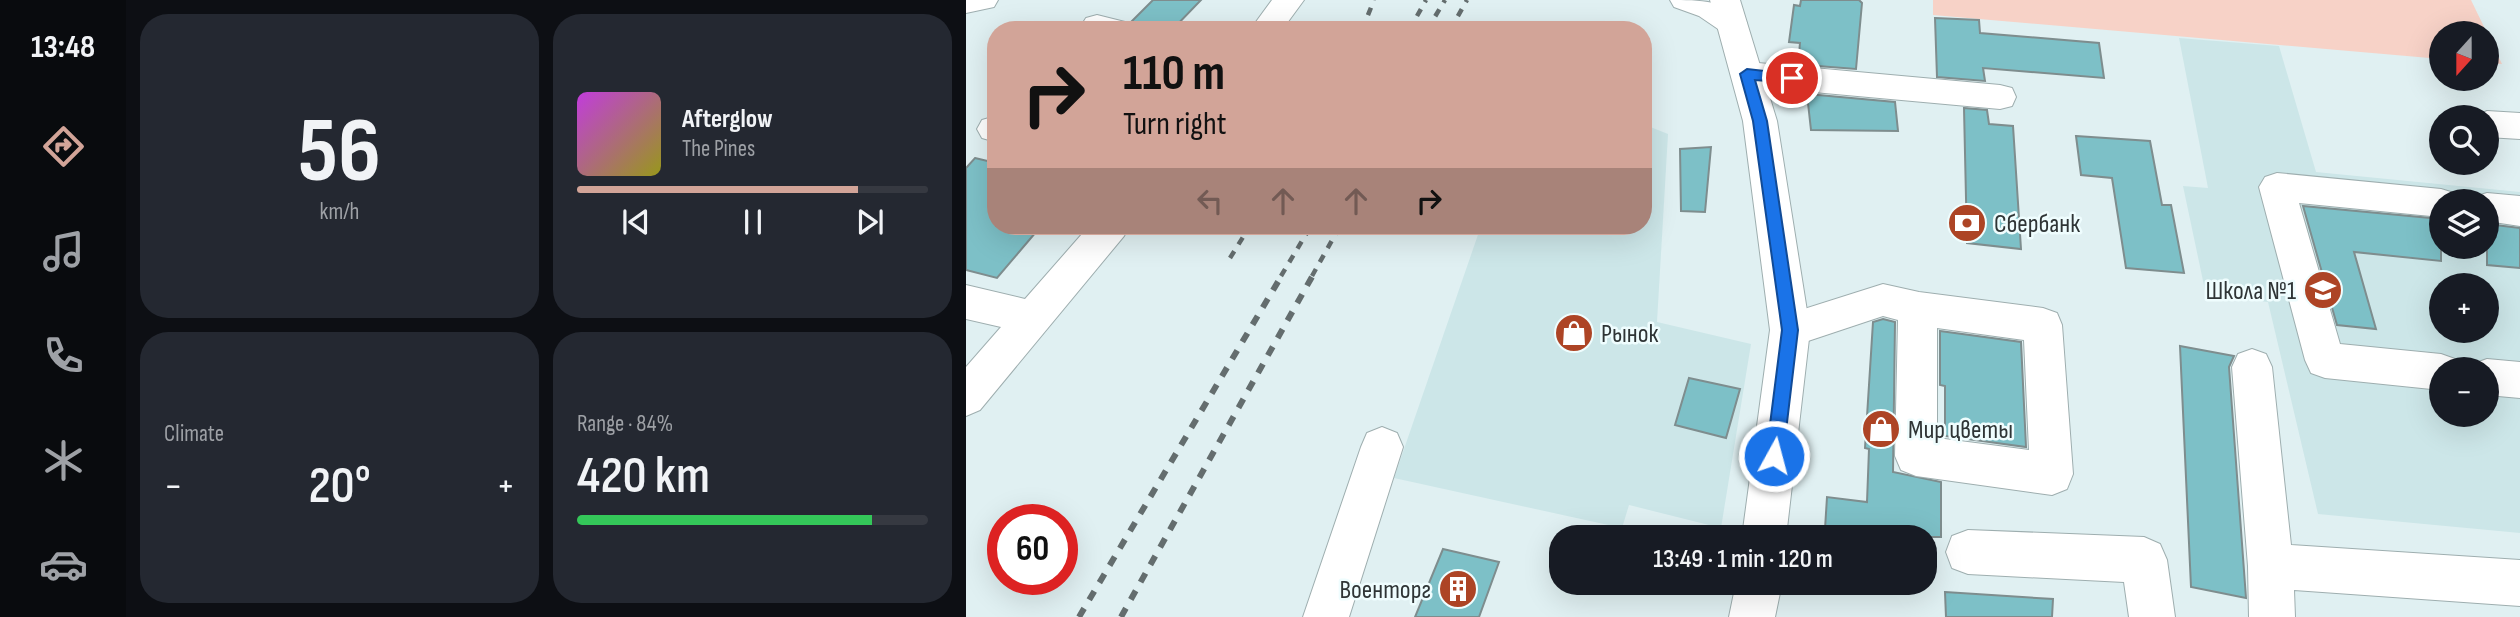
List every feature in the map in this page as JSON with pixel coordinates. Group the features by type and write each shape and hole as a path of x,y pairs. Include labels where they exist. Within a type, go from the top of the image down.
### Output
{"main road":[{"path":"966,3 983,0"},
{"path":"1272,21 1289,0"},
{"path":"1685,0 1710,9 1729,11 1760,121 1790,330 1766,525"},
{"path":"1747,74 2000,97"},
{"path":"2499,125 2520,126"},
{"path":"2429,202 2277,187 2325,360 2429,371"},
{"path":"2499,208 2520,211"},
{"path":"966,397 1103,235"},
{"path":"1790,330 1883,300 1919,309 2043,325 2052,474 1916,456 1916,340 1919,309"},
{"path":"966,302 1033,318"},
{"path":"2252,367 2271,566 2273,617"},
{"path":"2499,378 2520,380"},
{"path":"1326,617 1382,447"},
{"path":"1968,552 2144,560 2152,617"},
{"path":"2271,566 2520,583"},
{"path":"1752,617 1757,595"}],"shaded area":[{"path":"1933,0 2471,0 2481,21 2429,21 2429,58 1933,15"},
{"name":"Школа №1","path":"2179,38 2279,46 2316,172 2489,189 2429,189 2429,259 2499,259 2499,190 2520,192 2520,533 2318,514 2268,302 2206,295 2183,186 2208,188"},
{"name":"Рынок","path":"1652,128 1668,134 1657,322 1751,344 1721,525 1709,525 1629,505 1623,525 1608,525 1394,478 1478,235 1652,235"}],"building":[{"path":"1153,0 1201,0 1181,21 1132,21"},
{"path":"1801,0 1859,0 1862,3 1856,69 1805,65 1806,55 1799,54 1800,43 1789,42 1794,5 1800,6"},
{"path":"1935,18 1979,20 1980,33 2099,43 2104,78 1983,68 1985,81 1937,77"},
{"path":"1807,94 1895,102 1898,131 1811,130"},
{"path":"1964,108 1987,110 1989,124 2013,126 2021,249 1967,243"},
{"path":"2076,136 2150,141 2162,205 2171,205 2184,273 2126,268 2112,178 2081,175"},
{"path":"1711,147 1705,212 1681,211 1680,149"},
{"path":"975,158 987,161 987,235 1033,235 997,278 966,270 966,168"},
{"path":"2303,206 2429,218 2429,259 2441,261 2354,252 2376,329 2337,325"},
{"path":"2499,225 2520,228 2520,268 2487,265 2487,259 2499,259"},
{"path":"1883,319 1895,322 1893,472 1941,482 1941,537 1937,537 1937,525 1825,525 1827,497 1867,502 1869,449 1865,448 1873,322"},
{"path":"1940,331 2021,342 2026,447 1945,436 1945,386 1940,385"},
{"path":"2180,346 2234,356 2229,367 2246,598 2191,587"},
{"path":"1689,378 1740,389 1726,438 1675,425"},
{"name":"Военторг","path":"1443,549 1499,562 1479,617 1415,617"},
{"path":"1945,592 2053,599 2052,617 1946,617"}],"railway":[{"path":"1366,21 1374,0"},
{"path":"1417,16 1426,0"},
{"path":"1432,21 1445,0"},
{"path":"1455,21 1467,0"},
{"path":"1230,258 1244,235"},
{"path":"1281,276 1306,235"},
{"path":"1312,276 1335,235"},
{"path":"1079,617 1282,275"},
{"path":"1121,617 1313,275"}],"place":[{"name":"Сбербанк","path":"1967,223"},
{"name":"Школа №1","path":"2323,290"},
{"name":"Рынок","path":"1574,333"},
{"name":"Мир цветы","path":"1881,429"},
{"name":"Военторг","path":"1458,589"}],"route":[{"path":"1774,456 1790,330 1760,121 1747,74 1792,78"}]}
